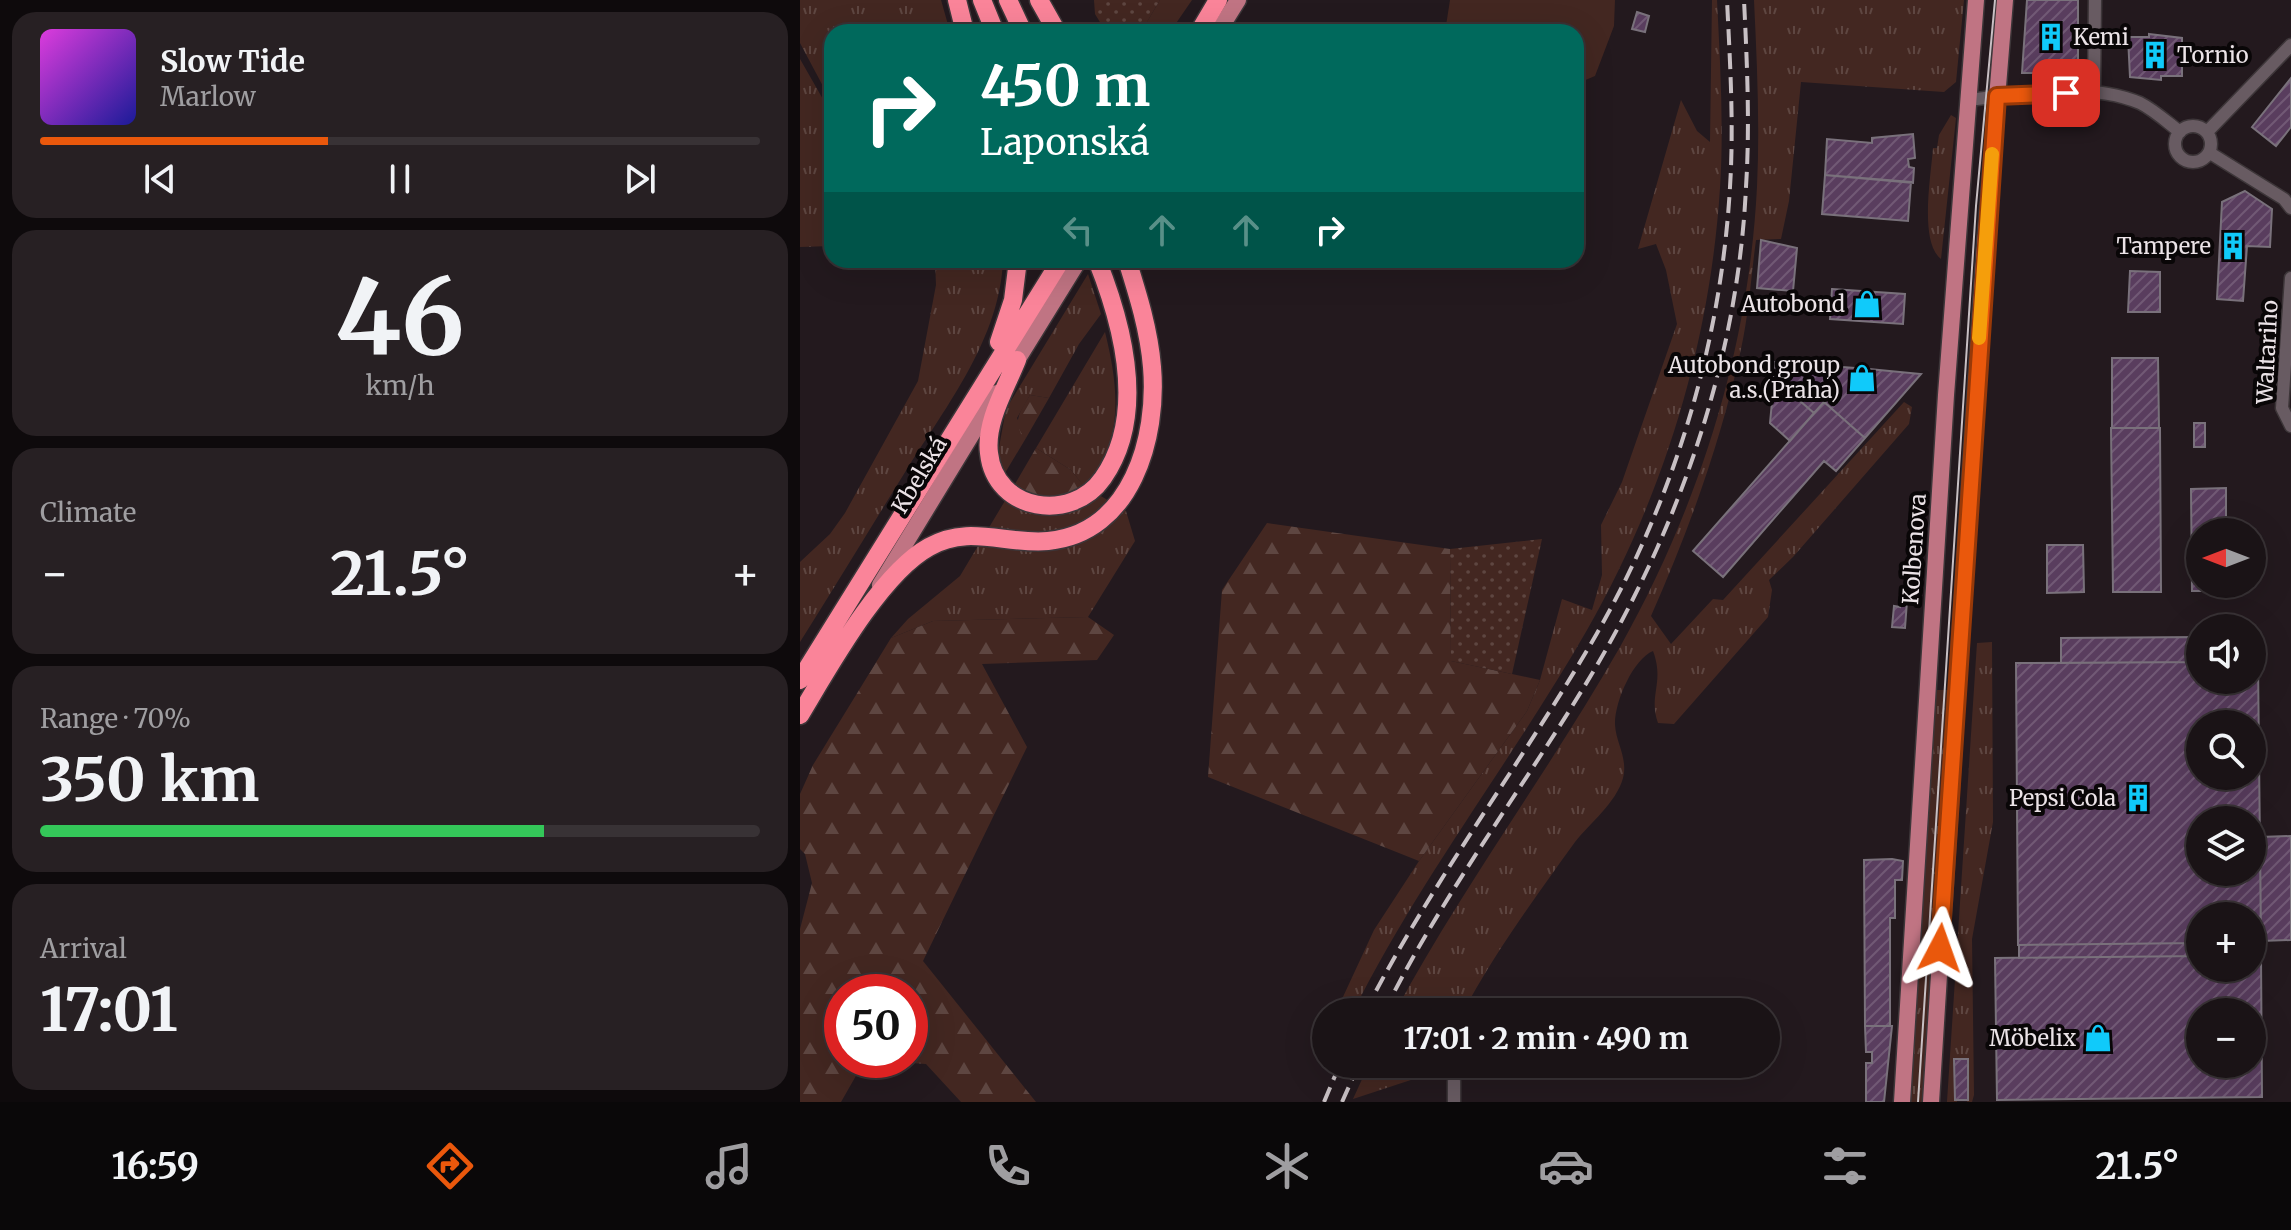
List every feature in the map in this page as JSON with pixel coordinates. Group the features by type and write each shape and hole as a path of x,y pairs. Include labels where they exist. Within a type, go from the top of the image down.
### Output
{"highway":[{"path":"957,0 963,24"},
{"path":"982,0 992,24"},
{"path":"1008,0 1019,24"},
{"path":"1039,0 1052,24"},
{"path":"1201,24 1217,1"},
{"path":"982,383 1010,313 1017,268"},
{"name":"Kbelská","path":"800,680 1056,268"},
{"path":"1017,360 991,430 989,453 994,471 1008,491 1022,500 1058,507 1086,496 1108,471 1124,425 1127,388 1120,335 1099,268"},
{"path":"856,623 912,560 932,545 954,538 985,535 1035,542 1061,539 1101,520 1127,491 1146,447 1153,391 1148,341 1129,268"},
{"name":"Kbelská","path":"800,715 856,623"}],"main road":[{"path":"1223,24 1238,0"},
{"name":"Kolbenova","path":"1902,1102 1946,395 1976,0"},
{"path":"1931,1102 1977,365 2005,0"},
{"name":"Kbelská","path":"856,623 1074,268"}],"street":[{"path":"2094,94 2095,0"},
{"path":"2207,132 2291,45"},
{"path":"1967,100 1997,96 2094,94 2142,104 2180,132"},
{"path":"2190,126 2207,132 2211,142 2210,153 2196,162 2181,158 2175,142 2180,132 2190,126"},
{"path":"2210,153 2284,199 2291,208"},
{"name":"Waltariho","path":"2291,278 2282,408 2291,426"},
{"path":"1454,1081 1454,1102"}],"green space":[{"path":"800,0 941,0 948,24 824,24 824,88 800,43"},
{"path":"1094,0 1160,0 1146,24 1101,24 1095,14"},
{"path":"1160,0 1192,0 1176,24 1146,24"},
{"path":"1450,0 1615,0 1614,26 1595,76 1584,81 1584,24 1446,24"},
{"path":"1712,0 1717,0 1722,117 1715,246 1694,360 1660,472 1639,526 1587,630 1407,914 1360,998 1342,998 1374,930 1419,861 1527,711 1540,680 1562,599 1592,610 1602,575 1601,525 1622,482 1677,324 1666,270 1656,244 1638,249 1681,100 1697,131 1710,142"},
{"path":"1754,0 1964,0 1956,82 1944,92 1801,82 1789,201 1781,239 1756,240 1744,335 1724,418 1691,518 1651,616 1671,644 1713,599 1723,600 1904,402 1912,407 1909,424 1793,557 1769,580 1772,590 1768,617 1674,724 1658,723 1655,713 1657,672 1653,651 1638,663 1626,683 1616,716 1616,732 1624,764 1620,787 1575,842 1531,904 1471,998 1403,998 1620,647 1674,538 1696,482 1731,367 1752,247 1757,187"},
{"path":"800,59 824,101 824,246 800,247"},
{"path":"1951,115 1956,118 1941,259 1930,238 1929,191 1933,148 1937,148 1939,135"},
{"path":"935,268 1002,268 992,317 969,370 800,642 800,562 830,534 845,513 918,381 936,285"},
{"path":"1088,274 1101,314 1079,344 1049,398 1030,395 1017,418 1026,438 1005,473 998,453 1006,409"},
{"path":"1105,332 1115,392 1113,432 1107,451 1084,486 1126,511 1135,541 1088,617 933,621 891,638 908,619 960,576 1015,484 1083,485 1071,470 1036,448"},
{"path":"1030,395 1049,398 1026,438 1018,422"},
{"path":"1036,448 1071,470 1084,486 1058,495 1041,496 1015,484"},
{"path":"1267,523 1450,549 1451,661 1540,680 1527,711 1419,861 1208,777 1222,590"},
{"path":"1542,539 1512,674 1451,661 1450,549"},
{"path":"1088,617 1114,635 1097,660 982,664 1027,747 923,961 1036,1102 961,1102 928,1066 928,974 824,974 824,1078 855,1078 841,1102 800,1102 800,929 812,883 805,854 800,849 800,794 813,765 891,638 933,621"},
{"path":"1992,642 1993,822 1972,939 1974,1095 1972,1102 1967,1102 1968,1059 1955,1059 1957,1102 1947,1102 1977,643"},
{"path":"1934,690 1949,690 1923,1102 1909,1102"},
{"path":"1363,1078 1417,1078 1353,1099"}],"building":[{"name":"Kemi","path":"2027,0 2078,0 2078,73 2022,73"},
{"path":"1637,12 1649,16 1645,32 1632,29"},
{"name":"Tornio","path":"2149,34 2182,38 2182,76 2161,76 2161,80 2130,77 2128,37 2149,37"},
{"path":"2291,78 2291,127 2276,146 2252,127"},
{"path":"1913,134 1915,158 1908,159 1909,167 1914,168 1913,183 1825,175 1827,139 1872,143 1872,138"},
{"path":"1825,175 1911,182 1908,221 1822,214"},
{"name":"Tampere","path":"2245,191 2272,209 2270,247 2247,246 2243,301 2217,299 2222,202"},
{"path":"1761,240 1797,248 1793,291 1757,288"},
{"path":"2130,271 2160,272 2160,312 2128,312"},
{"name":"Autobond","path":"1832,289 1905,294 1903,324 1830,319"},
{"path":"2112,358 2158,358 2159,428 2112,428"},
{"path":"1775,362 1921,374 1865,438 1824,402 1814,413 1800,401 1801,393 1773,391"},
{"path":"1773,391 1801,393 1800,401 1814,413 1790,441 1770,423"},
{"path":"1824,402 1865,438 1836,471 1824,461 1723,577 1693,551"},
{"path":"2194,423 2205,423 2205,447 2194,447"},
{"path":"2111,428 2160,428 2161,592 2113,592"},
{"path":"2226,488 2226,518 2191,518 2191,489"},
{"path":"2047,545 2083,545 2084,592 2047,593"},
{"path":"1900,600 1907,601 1905,628 1892,627 1894,606 1900,607"},
{"path":"2186,637 2186,662 2061,663 2061,638"},
{"name":"Pepsi Cola","path":"2186,662 2186,694 2258,694 2259,710 2186,710 2186,790 2259,790 2260,806 2186,806 2186,886 2260,886 2261,902 2186,902 2186,943 2018,945 2016,663"},
{"path":"2291,836 2291,940 2266,941 2266,902 2261,902 2260,886 2266,886 2266,837"},
{"path":"1864,860 1903,861 1902,880 1895,880 1895,918 1890,918 1890,1026 1865,1026"},
{"path":"2186,943 2186,956 2019,958 2019,945"},
{"name":"Möbelix","path":"2186,956 2186,982 2261,982 2261,998 2186,998 2186,1078 2262,1078 2262,1097 1997,1100 1995,958"},
{"path":"1865,1026 1892,1026 1884,1102 1866,1102 1866,1063 1872,1063 1872,1052 1866,1052"},
{"path":"1954,1059 1968,1059 1968,1100 1955,1100"}],"tram line":[{"path":"1918,1102 1976,206 1995,0"}],"railway":[{"path":"1372,998 1419,916 1596,635 1649,530 1670,475 1704,362 1725,246 1732,140 1727,0"},
{"path":"1391,998 1458,882 1593,672 1624,616 1678,499 1717,377 1741,251 1748,140 1744,0"},
{"path":"1324,1102 1334,1078"},
{"path":"1342,1102 1353,1078"}],"slow traffic":[{"path":"1979,338 1992,154"}],"place":[{"name":"Kemi","path":"2051,37"},
{"name":"Tornio","path":"2155,55"},
{"name":"Tampere","path":"2233,246"},
{"name":"Autobond","path":"1867,304"},
{"name":"Autobond group a.s.(Praha)","path":"1862,378"},
{"name":"Pepsi Cola","path":"2138,798"},
{"name":"Möbelix","path":"2098,1038"}],"route":[{"path":"1940,948 1997,96 2066,93"}]}
